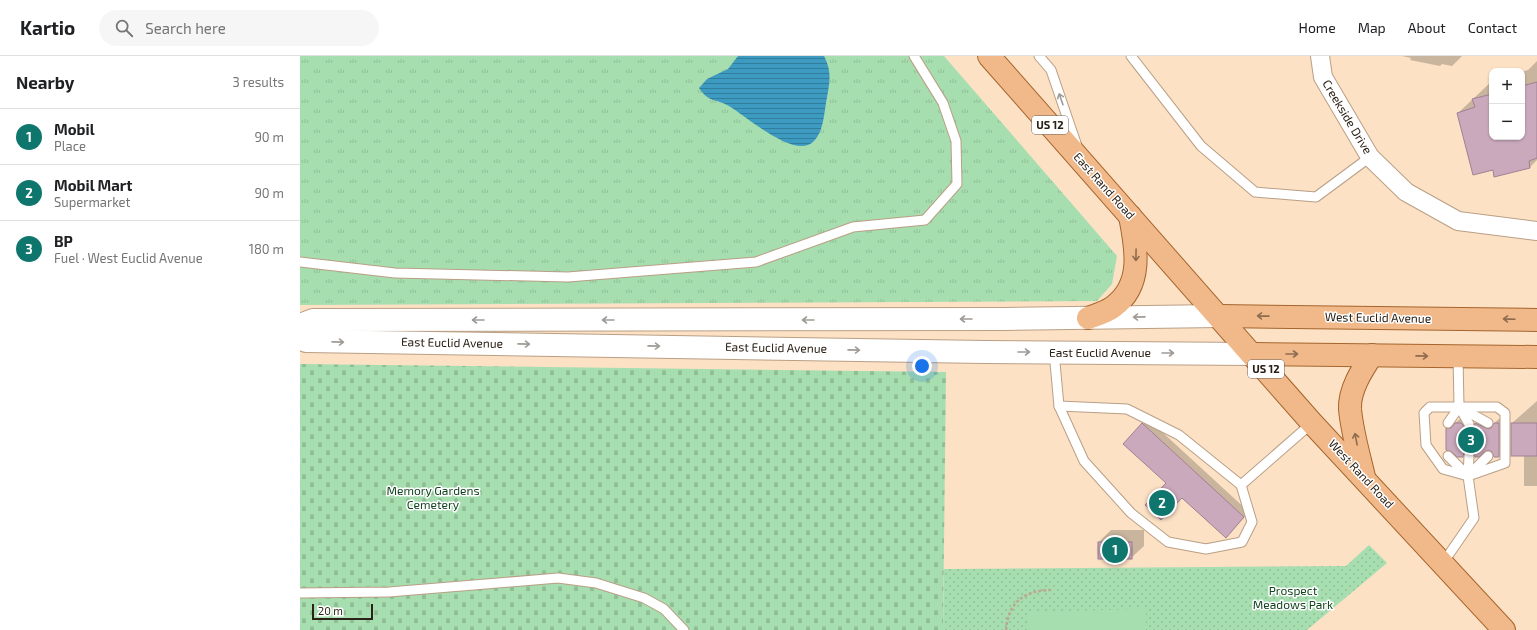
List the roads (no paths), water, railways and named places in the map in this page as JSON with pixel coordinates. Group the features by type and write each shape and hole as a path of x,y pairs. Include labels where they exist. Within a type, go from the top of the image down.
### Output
{"main road":[{"name":"East Rand Road","path":"989,56 1220,316"},
{"path":"1088,318 1113,307 1128,290 1135,274 1136,246 1130,216"},
{"name":"East Euclid Avenue","path":"300,325 313,320 1088,318 1220,316"},
{"name":"West Euclid Avenue","path":"1220,316 1537,320"},
{"name":"West Rand Road","path":"1220,316 1312,423 1364,477 1504,630"},
{"name":"East Euclid Avenue","path":"300,338 306,341 1253,354"},
{"path":"1253,354 1537,357"},
{"path":"1364,477 1350,408 1359,377 1372,355"}],"street":[{"name":"Creekside Drive","path":"1320,56 1322,77 1370,156 1406,192 1458,221 1537,231"}],"lane":[{"path":"300,262 395,273 568,277 756,262 853,227 925,220 957,184 956,141 942,103 914,56"},
{"path":"1039,56 1051,70 1082,162"},
{"path":"1130,56 1201,146 1255,192 1316,197 1370,156"},
{"path":"1054,352 1059,406 1084,461 1131,513 1168,542 1206,549 1242,542 1252,522 1241,485 1179,435 1127,409 1059,406"},
{"path":"1458,356 1459,407 1469,424"},
{"path":"1430,407 1459,407 1497,407 1506,413 1505,463 1468,476 1443,469 1426,445 1424,413 1430,407"},
{"path":"1448,423 1459,407"},
{"path":"1459,407 1488,423"},
{"path":"1241,485 1312,423"},
{"path":"1448,456 1468,476"},
{"path":"1443,563 1474,518 1468,476 1469,456"},
{"path":"1468,476 1488,456"},
{"path":"300,593 389,592 558,578 596,584 644,598 664,609 684,630"}],"water":[{"path":"738,56 824,56 829,68 829,85 823,123 814,141 806,146 796,145 784,141 771,135 729,106 709,98 703,93 699,88 707,79 728,69"}],"place":[{"name":"BP","path":"1471,440"},
{"name":"Mobil Mart","path":"1162,503"},
{"name":"Mobil","path":"1115,550"}],"park label":[{"name":"Memory Gardens Cemetery","path":"433,498"},
{"name":"Prospect Meadows Park","path":"1293,598"}]}
